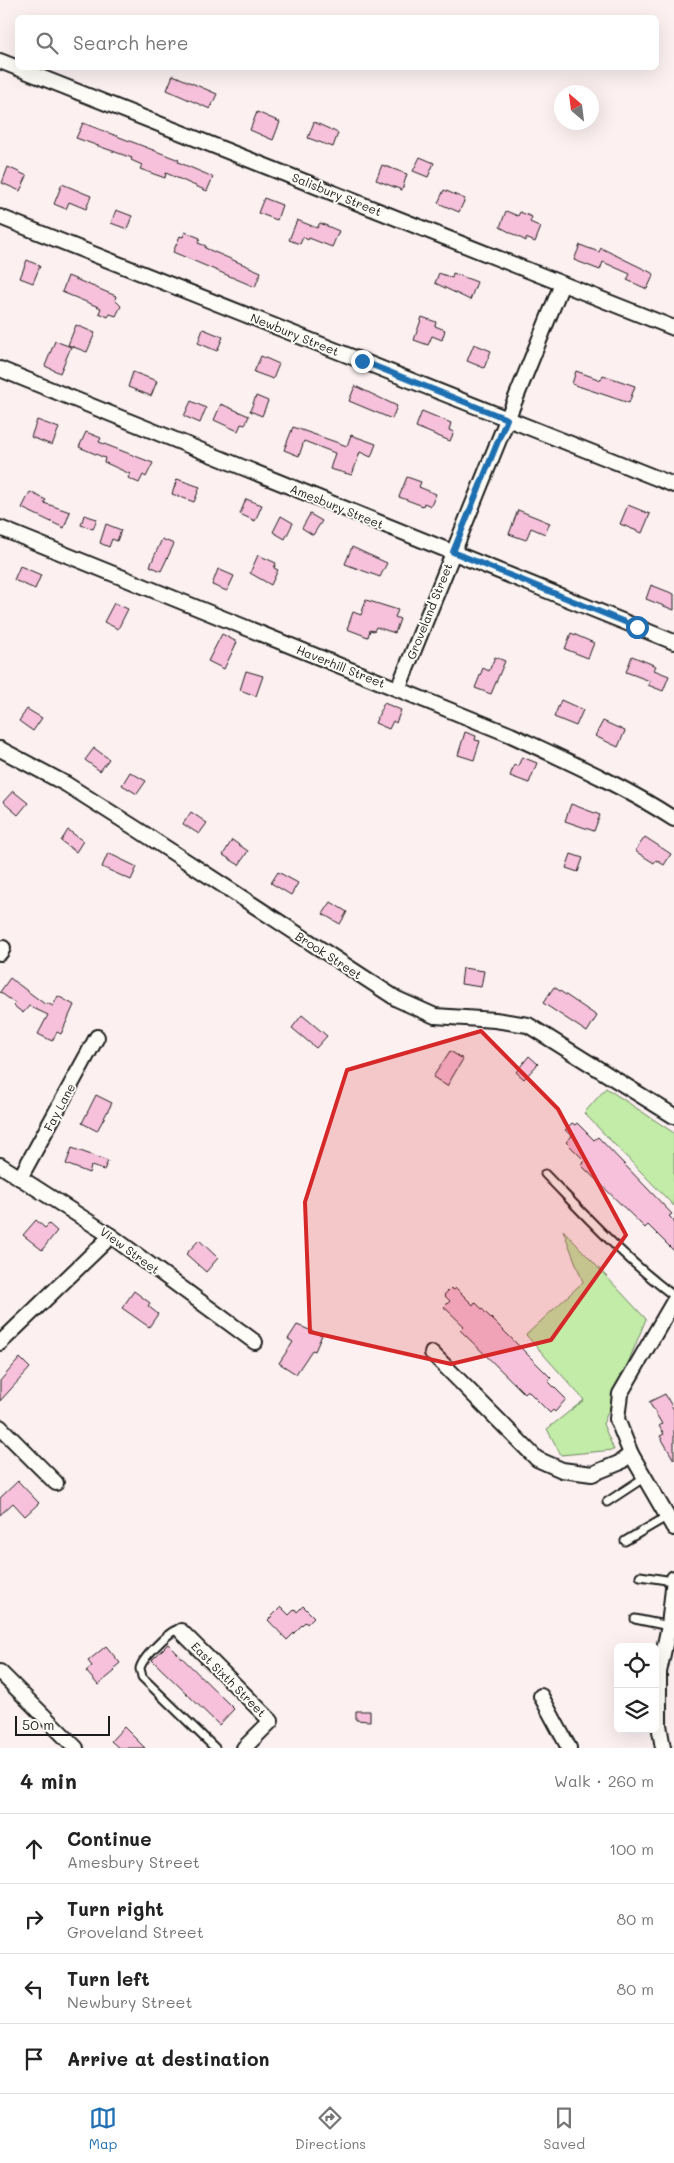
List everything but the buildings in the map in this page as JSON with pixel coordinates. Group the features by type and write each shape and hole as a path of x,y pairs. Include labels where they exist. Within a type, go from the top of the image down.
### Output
{"street":[{"name":"Salisbury Street","path":"0,61 15,67"},
{"name":"Salisbury Street","path":"23,70 674,328"},
{"name":"Newbury Street","path":"0,217 674,485"},
{"name":"Groveland Street","path":"398,689 562,284"},
{"name":"Amesbury Street","path":"0,369 674,642"},
{"name":"Haverhill Street","path":"0,528 398,689 580,765 637,795 674,819"},
{"name":"Brook Street","path":"0,749 66,784 396,999 435,1016 495,1020 528,1025 674,1116"},
{"name":"Fay Lane","path":"20,1178 97,1037"},
{"name":"View Street","path":"0,1165 111,1236 255,1342"},
{"path":"0,1343 111,1236"},
{"path":"671,1522 631,1454 617,1419 620,1394 674,1301"},
{"path":"432,1353 537,1459 562,1470 592,1474 619,1463 631,1454"},
{"path":"0,1427 56,1483"},
{"path":"663,1748 660,1725 659,1672 672,1624 674,1579"},
{"name":"East Sixth Street","path":"181,1631 271,1721 244,1748"},
{"path":"0,1672 76,1748"},
{"path":"541,1696 569,1748"}],"lane":[{"path":"545,1174 611,1244 641,1271 674,1296"},
{"path":"606,1502 645,1478"},
{"path":"625,1541 671,1522"},
{"path":"640,1576 674,1579"},
{"path":"635,1619 672,1624"},
{"path":"181,1631 170,1632 143,1661 140,1669 142,1677 215,1748"}],"highlighted area":[{"path":"481,1031 558,1109 626,1235 551,1340 451,1364 310,1332 305,1202 347,1070"}],"green space":[{"path":"606,1088 674,1133 674,1206 584,1113"},
{"path":"563,1230 646,1319 603,1424 614,1450 561,1455 547,1429 584,1400 526,1335 583,1282"}],"route":[{"path":"362,361 507,419 453,552 637,627"}]}
